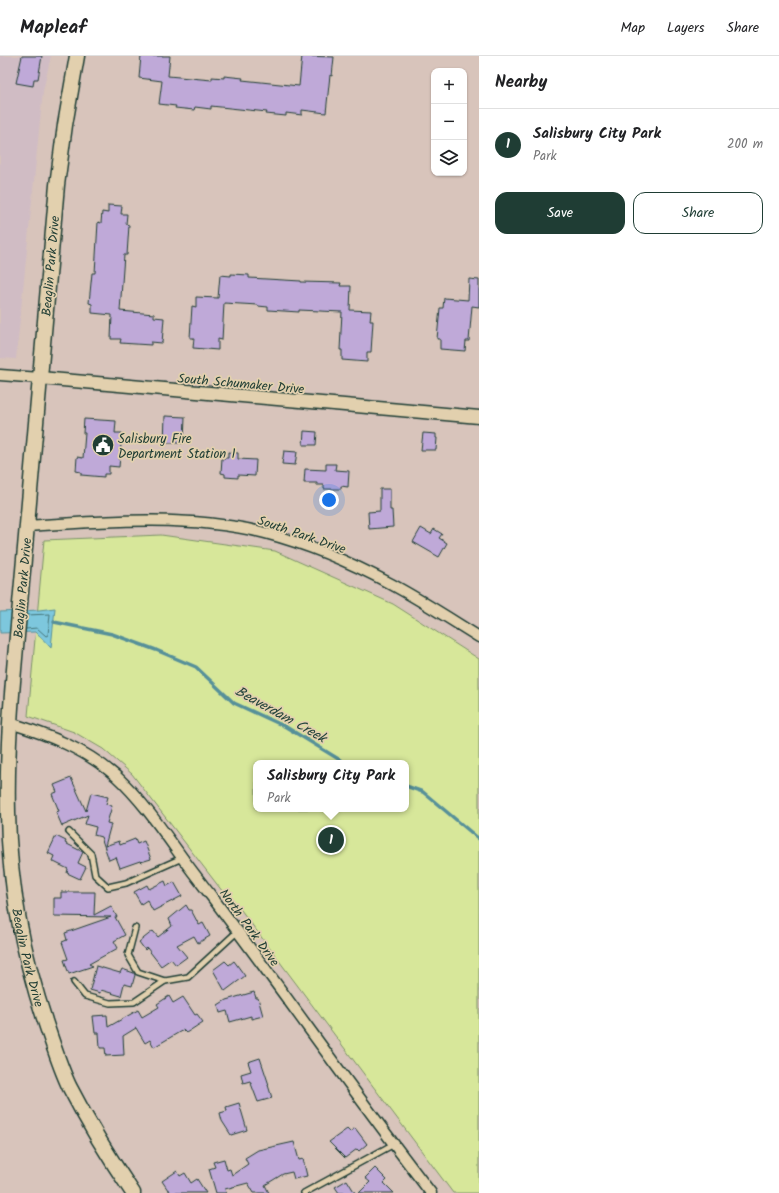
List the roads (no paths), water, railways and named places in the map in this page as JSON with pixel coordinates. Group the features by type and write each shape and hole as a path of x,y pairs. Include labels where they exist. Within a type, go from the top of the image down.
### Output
{"main road":[{"name":"Beaglin Park Drive","path":"77,56 65,125 57,185 17,641 5,723 9,844 12,877 32,979 55,1053 68,1084 89,1123 133,1193"}],"street":[{"name":"South Schumaker Drive","path":"0,375 479,417"},
{"name":"South Park Drive","path":"27,526 145,520 209,524 265,533 298,544 358,568 396,587 479,637"},
{"name":"North Park Drive","path":"5,723 39,732 80,750 100,763 139,800 238,931 431,1193"}],"lane":[{"path":"69,832 91,854 95,875 108,887 126,883 182,858"},
{"path":"135,928 128,955 138,972 166,981"},
{"path":"74,982 85,996 110,1003 134,1002 166,981 188,977 238,931"},
{"path":"304,1193 313,1191 394,1144"}],"water":[{"path":"55,608 51,648 36,632 0,633 0,612"}],"waterway":[{"name":"Beaverdam Creek","path":"54,622 112,634 196,667 234,703 286,727 340,760"},
{"name":"Beaverdam Creek","path":"409,787 423,792 479,839"}],"place":[{"name":"Salisbury Fire Department Station 1","path":"103,445"},
{"name":"Salisbury City Park","path":"331,840"}]}
